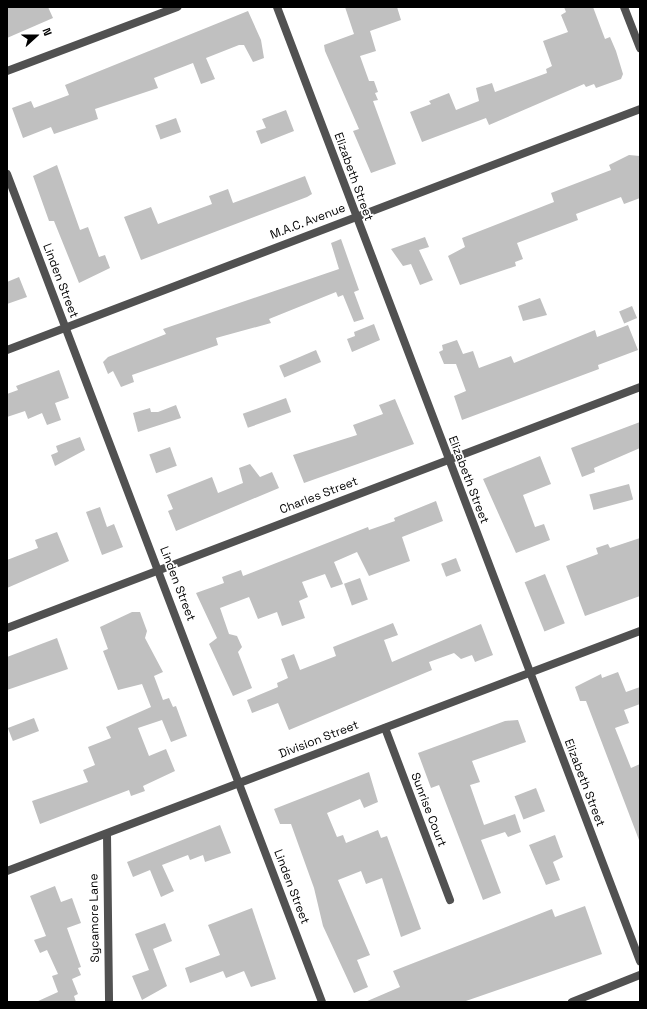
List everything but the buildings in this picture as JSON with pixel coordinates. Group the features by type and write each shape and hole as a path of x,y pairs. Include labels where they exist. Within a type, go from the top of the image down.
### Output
{"street":[{"path":"7,72 177,7"},
{"name":"Elizabeth Street","path":"277,7 355,217 640,961"},
{"path":"624,7 640,48"},
{"name":"M.A.C. Avenue","path":"7,350 640,109"},
{"name":"Linden Street","path":"7,174 159,570 322,1002"},
{"name":"Charles Street","path":"7,628 640,387"},
{"name":"Division Street","path":"7,871 640,631"},
{"name":"Sunrise Court","path":"384,728 450,900"},
{"name":"Sycamore Lane","path":"106,834 108,1002"},
{"path":"572,1002 640,975"}]}
